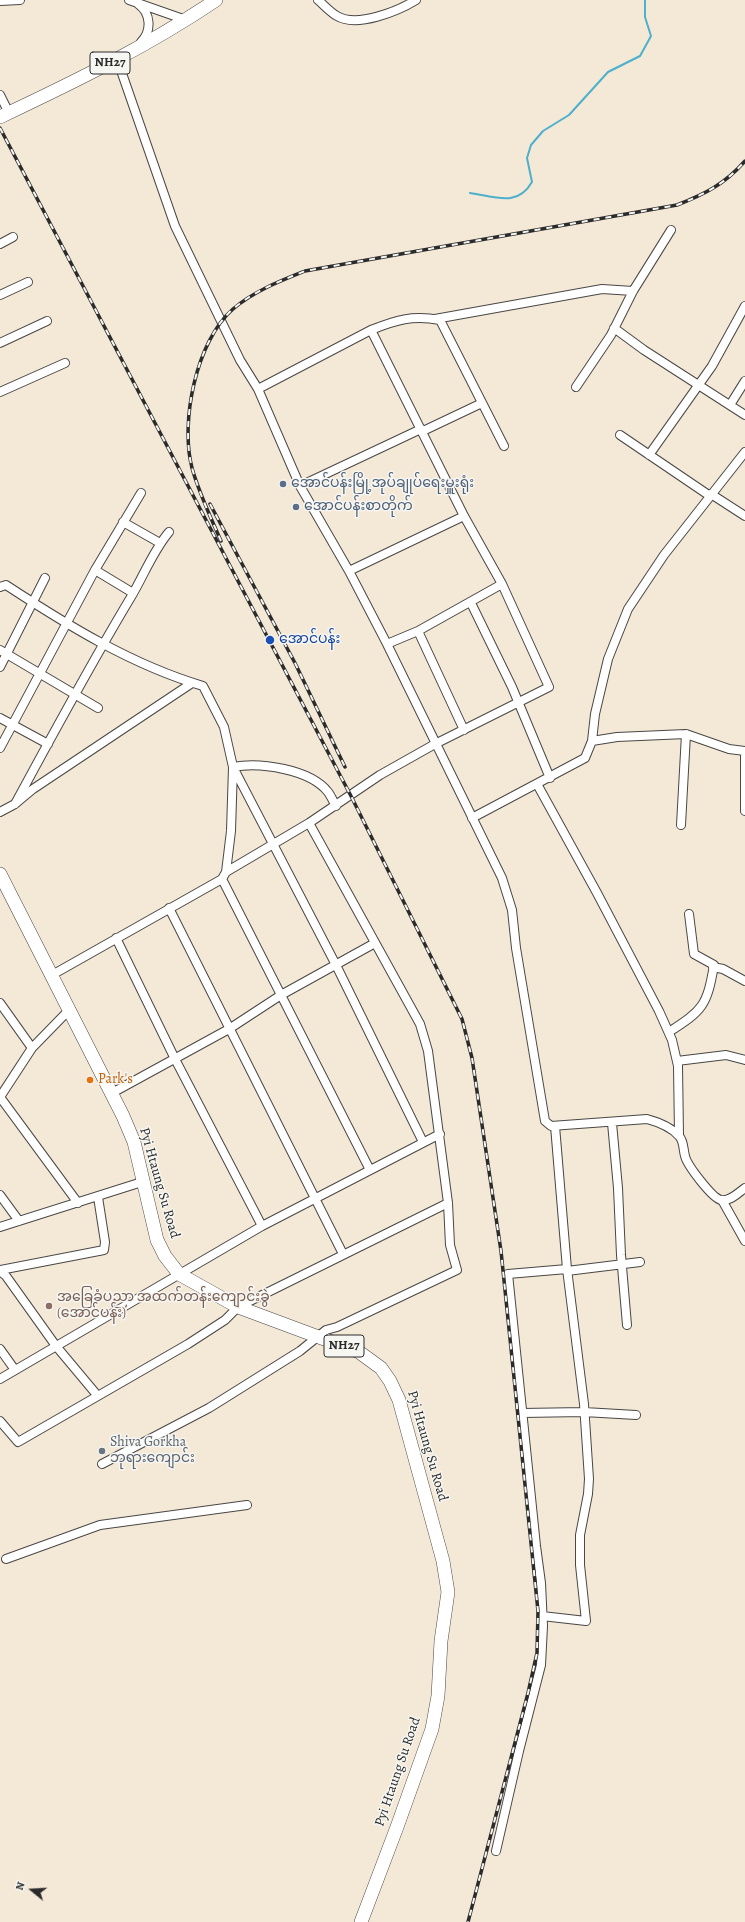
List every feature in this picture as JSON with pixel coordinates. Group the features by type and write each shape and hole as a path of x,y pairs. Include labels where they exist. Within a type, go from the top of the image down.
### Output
{"highway":[{"name":"NH27","path":"4,115 117,59 186,20 216,0"},
{"name":"Pyi Htaung Su Road","path":"0,874 112,1092 134,1142 142,1182 157,1240 165,1256 179,1274 238,1307 359,1352 381,1368 390,1381 399,1400 443,1561 448,1592 441,1641 438,1696 432,1729 400,1820 361,1922"}],"street":[{"path":"0,1 20,0"},
{"path":"318,0 338,17 356,20 380,17 416,0"},
{"path":"132,1 186,20"},
{"path":"132,1 144,8 149,22 148,36 135,49"},
{"path":"117,59 175,226 240,360 258,390 300,486 349,571 387,644 502,878 512,910 516,948 545,1121 551,1126 612,1123 647,1119 657,1121 678,1135 683,1143 685,1157 691,1169 716,1197 722,1200 745,1241"},
{"path":"0,95 4,115"},
{"path":"576,387 614,328 633,291 671,230"},
{"path":"0,244 12,237"},
{"path":"0,295 28,282"},
{"path":"435,319 602,289 633,291"},
{"path":"649,455 712,366 745,306"},
{"path":"258,390 371,330 403,319 416,317 440,320 504,446"},
{"path":"0,343 47,321"},
{"path":"614,328 644,350 745,415"},
{"path":"52,975 274,846 336,806 380,775 435,744 549,687 502,584 464,516 371,330"},
{"path":"0,392 65,363"},
{"path":"730,405 745,380"},
{"path":"300,486 482,403"},
{"path":"620,435 745,516"},
{"path":"472,818 550,778 585,758 592,741 595,714 608,659 628,609 664,555 745,452"},
{"path":"0,748 95,570 141,493"},
{"path":"349,571 464,516"},
{"path":"123,522 160,543"},
{"path":"15,804 48,744 73,694 133,593 160,543 169,532"},
{"path":"95,570 133,593"},
{"path":"0,667 3,652 33,602 45,578"},
{"path":"387,644 418,631 471,603 502,584"},
{"path":"0,587 6,585 129,658 203,686 224,727 233,767 231,831 224,876 281,995 370,1170"},
{"path":"471,603 519,703 550,778"},
{"path":"418,631 464,730"},
{"path":"3,652 98,708"},
{"path":"0,812 15,804 33,789 192,683"},
{"path":"0,718 48,744"},
{"path":"592,741 617,737 686,734 729,749 745,751 745,811"},
{"path":"681,825 686,734"},
{"path":"233,767 245,764 261,765 279,767 295,772 312,780 328,791 336,806"},
{"path":"233,767 336,965 423,1142"},
{"path":"537,784 597,893 669,1032 676,1052 677,1061 678,1135"},
{"path":"102,1464 210,1408 300,1352 326,1330 337,1327 457,1270 450,1245 448,1203 428,1051 420,1024 309,823"},
{"path":"168,908 343,1254"},
{"path":"689,914 691,944 694,954 714,965 714,967 723,969 745,981"},
{"path":"116,938 175,1060 262,1226"},
{"path":"112,1092 175,1060 229,1029 281,995 376,943"},
{"path":"669,1032 686,1021 703,1005 714,967"},
{"path":"0,1003 32,1048"},
{"path":"70,1009 32,1048 0,1097 78,1203"},
{"path":"677,1061 726,1055 745,1060"},
{"path":"612,1123 627,1325"},
{"path":"542,1616 586,1621 580,1565 580,1535 588,1494 589,1479 584,1412 567,1270 555,1126"},
{"path":"0,1379 262,1226 440,1134"},
{"path":"0,1227 142,1182"},
{"path":"722,1200 729,1199 745,1188"},
{"path":"0,1195 19,1221"},
{"path":"97,1395 56,1346 1,1274 104,1250 105,1242 98,1197"},
{"path":"0,1421 18,1442 97,1395 188,1344 225,1320 238,1307 448,1203"},
{"path":"496,1851 541,1665 541,1583 508,1274 567,1270 640,1262"},
{"path":"0,1349 15,1370"},
{"path":"522,1413 584,1412 636,1414"},
{"path":"6,1559 100,1525 247,1505"}],"waterway":[{"path":"470,193 496,198 512,198 526,190 532,182 527,158 531,145 543,131 569,115 608,72 640,56 651,36 645,17 645,0"}],"railway":[{"path":"0,128 351,796 462,1019 472,1058 501,1251 538,1611 537,1653 528,1693 468,1922"},
{"path":"221,541 192,468 188,428 194,383 209,341 220,323 241,303 268,287 305,271 677,205 714,188 730,176 745,161"},
{"path":"210,504 295,663 345,767"}],"place":[{"name":"အောင်ပန်းမြို့အုပ်ချုပ်ရေးမှူးရုံး","path":"283,484"},
{"name":"အောင်ပန်းစာတိုက်","path":"296,507"},
{"name":"အောင်ပန်း","path":"270,640"},
{"name":"Park's","path":"90,1080"},
{"name":"အခြေခံပညာ အထက်တန်းကျောင်းခွဲ (အောင်ပန်း)","path":"49,1306"},
{"name":"Shiva Gorkha ဘုရားကျောင်း","path":"102,1451"}]}
